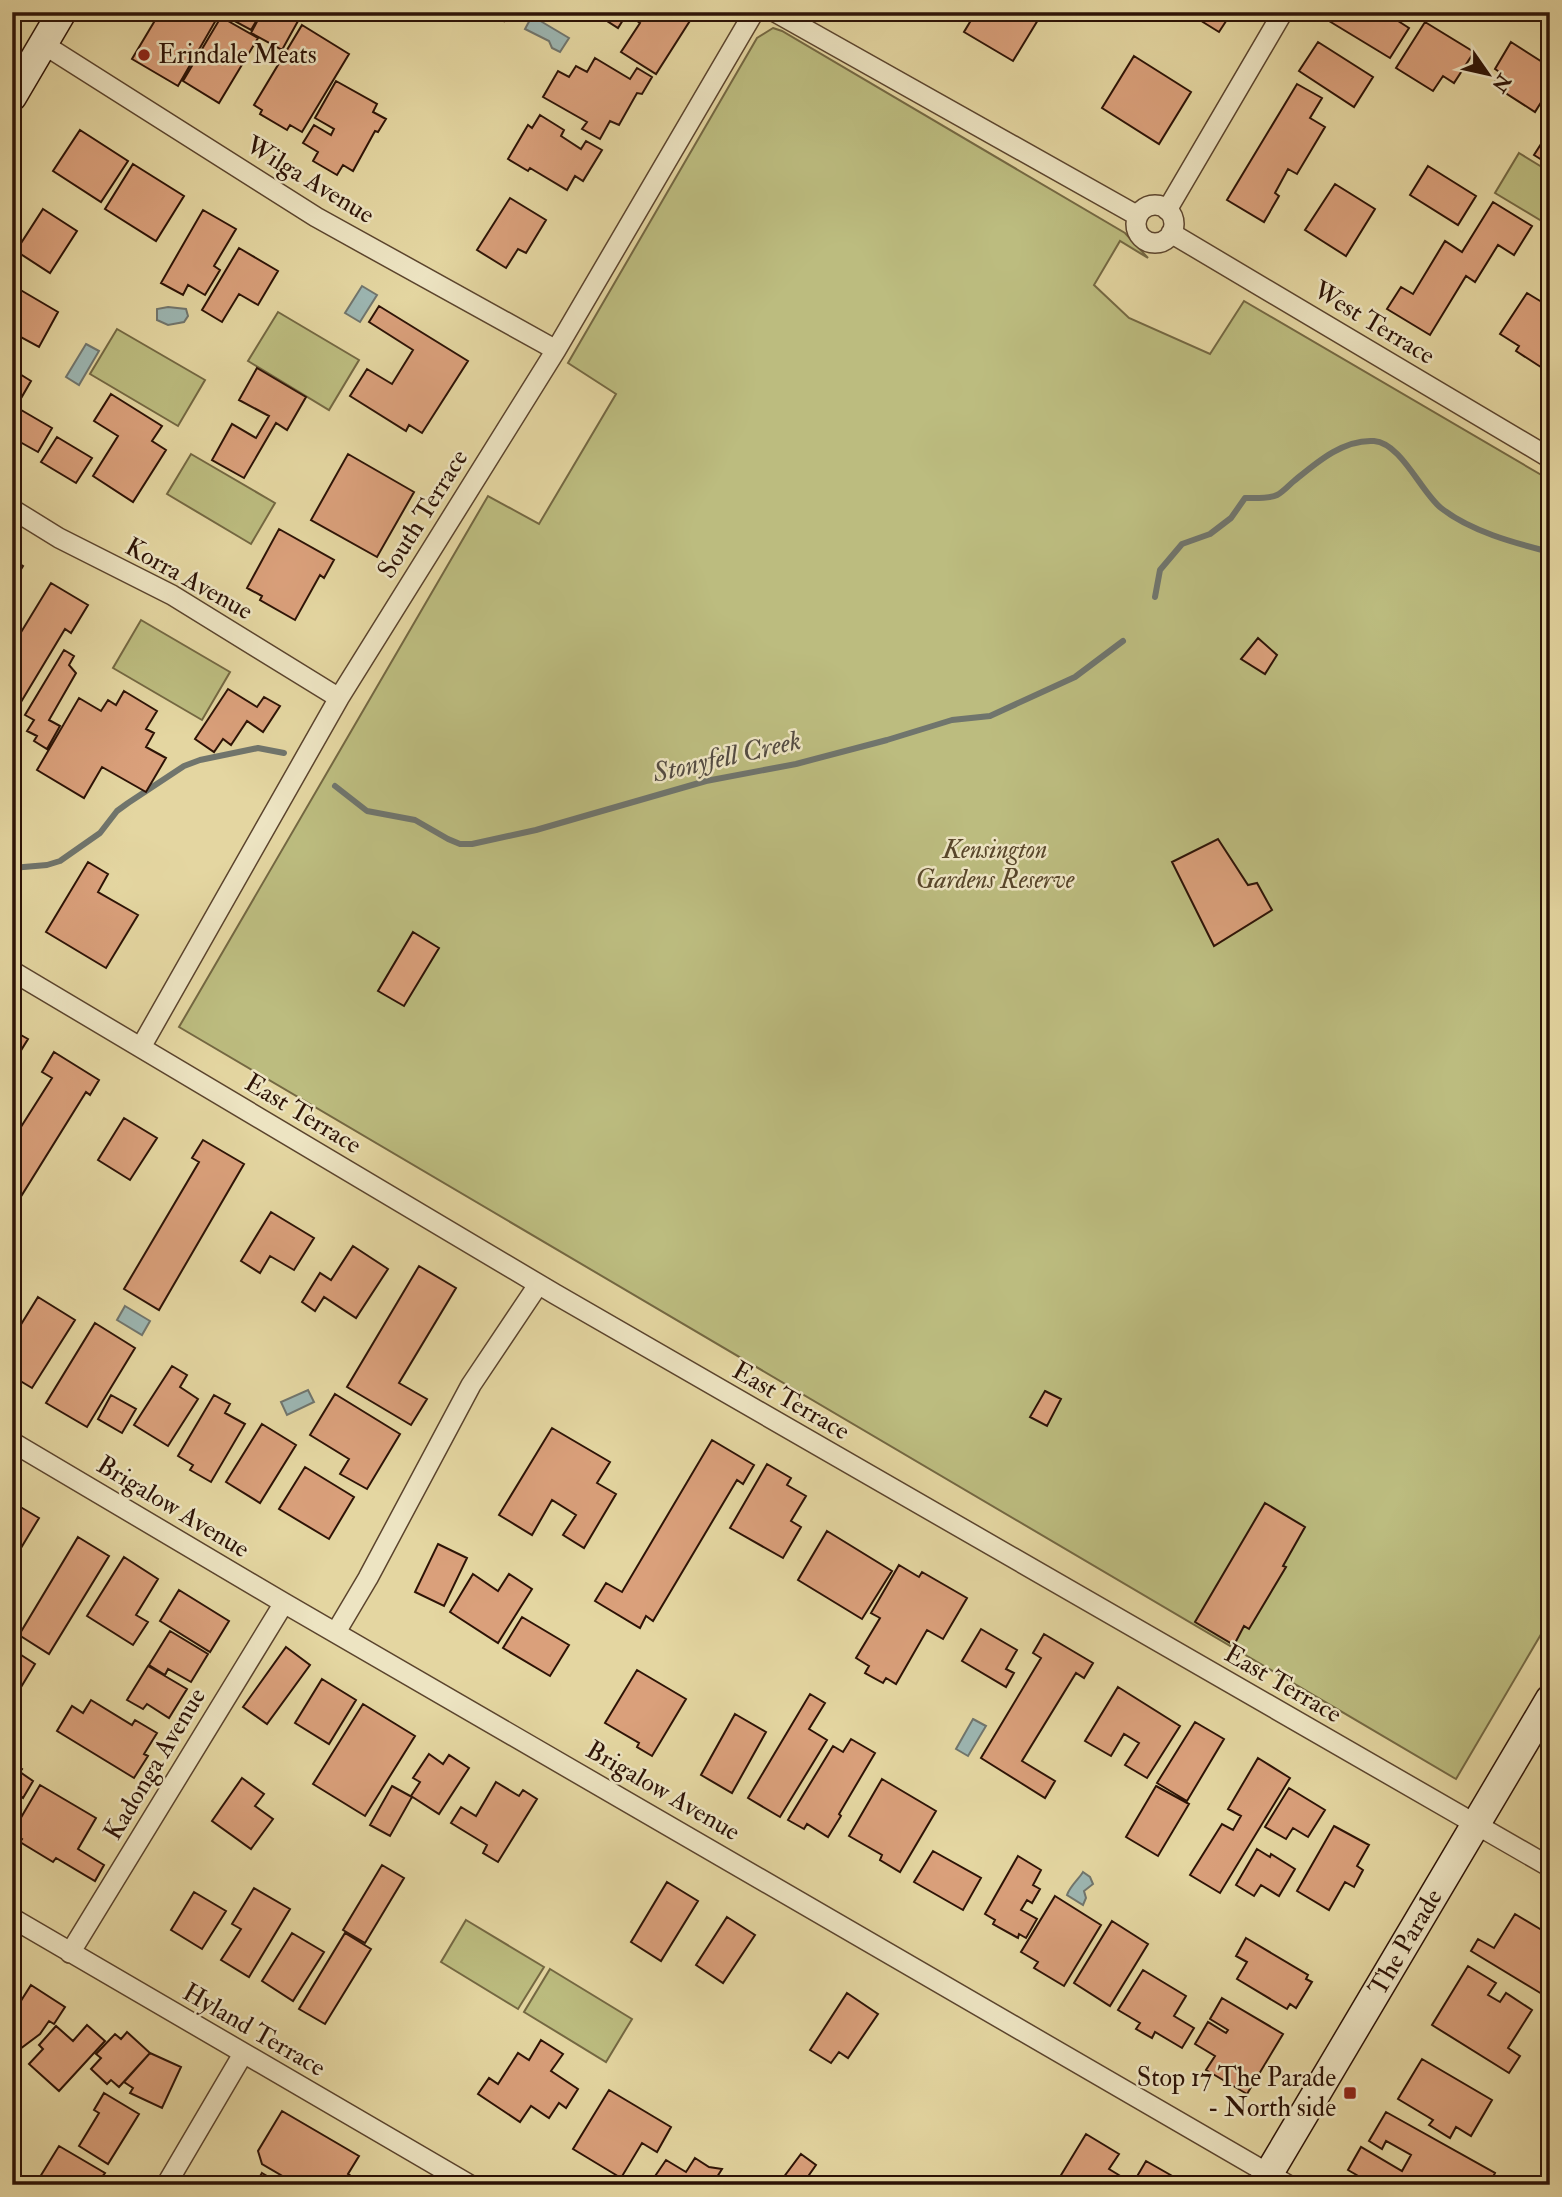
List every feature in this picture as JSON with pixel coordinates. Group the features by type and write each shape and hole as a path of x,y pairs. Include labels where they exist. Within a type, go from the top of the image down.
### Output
{"main road":[{"path":"12,97 62,12"},
{"name":"The Parade","path":"1273,2181 1550,1699"}],"street":[{"name":"South Terrace","path":"141,1047 339,698 556,350 754,12"},
{"path":"775,12 1138,216"},
{"path":"1167,210 1283,12"},
{"name":"Wilga Avenue","path":"43,44 316,217 556,350"},
{"path":"1155,205 1167,210 1173,221 1168,238 1157,243 1144,240 1137,229 1138,216 1148,206 1155,205"},
{"name":"West Terrace","path":"1171,233 1550,458"},
{"name":"Korra Avenue","path":"12,509 59,538 172,595 339,698"},
{"name":"East Terrace","path":"12,971 538,1285 1550,1867"},
{"path":"336,1632 368,1578 471,1385 538,1285"},
{"name":"Brigalow Avenue","path":"12,1442 1273,2181"},
{"name":"Kadonga Avenue","path":"70,1952 284,1603"},
{"name":"Hyland Terrace","path":"12,1918 470,2185"},
{"path":"166,2185 243,2054"}],"green space":[{"name":"Kensington Gardens Reserve","path":"773,28 1125,233 1148,258 1120,241 1094,285 1129,318 1210,354 1244,301 1550,480 1550,1619 1456,1779 179,1027 488,496 539,524 616,394 568,363 757,38"},
{"path":"1519,153 1550,172 1550,226 1495,193"},
{"path":"278,312 359,360 329,410 248,361"},
{"path":"117,329 205,380 178,426 90,374"},
{"path":"191,454 275,503 251,544 167,494"},
{"path":"141,620 230,672 202,720 113,668"},
{"path":"466,1920 544,1967 518,2009 441,1962"},
{"path":"550,1969 632,2019 606,2062 524,2012"}],"water":[{"path":"532,16 569,38 560,52 552,48 549,41 525,29"},
{"path":"362,286 377,295 360,322 345,313"},
{"path":"157,309 186,309 188,316 184,322 168,325 157,320"},
{"path":"86,344 99,351 79,385 66,377"},
{"path":"125,1306 150,1321 142,1335 117,1320"},
{"path":"308,1390 314,1402 287,1415 281,1402"},
{"path":"973,1719 986,1726 968,1756 956,1749"},
{"path":"1083,1872 1090,1877 1093,1884 1084,1891 1086,1898 1083,1905 1067,1895"}],"building":[{"path":"160,12 261,13 251,30 220,13 178,86 132,59"},
{"path":"262,12 303,12 282,50 251,33"},
{"path":"489,12 509,12 504,21"},
{"path":"593,12 628,12 618,28"},
{"path":"637,12 687,12 693,16 656,74 621,52 640,23 633,18"},
{"path":"976,12 1037,12 1041,15 1013,61 964,32"},
{"path":"1202,12 1232,12 1219,32 1198,19"},
{"path":"1334,12 1384,12 1409,28 1390,58 1329,21"},
{"path":"221,17 258,38 219,103 183,81"},
{"path":"1425,22 1474,52 1454,83 1443,76 1433,91 1396,68"},
{"path":"302,25 349,54 302,132 290,125 287,130 260,114 262,110 254,105"},
{"path":"1318,42 1373,77 1354,107 1299,71"},
{"path":"1511,42 1550,67 1550,88 1535,112 1493,85 1501,73 1495,69"},
{"path":"1134,56 1191,92 1159,144 1102,108"},
{"path":"595,58 630,79 637,68 652,77 642,94 637,93 619,125 610,121 600,139 582,129 587,122 543,97 558,71 569,77 576,66 587,72"},
{"path":"336,81 377,104 373,112 386,119 378,132 375,131 353,171 343,165 337,175 313,161 318,152 303,143 314,125 331,135 334,129 315,118"},
{"path":"1297,84 1322,98 1310,118 1325,127 1297,174 1288,169 1275,193 1279,196 1264,222 1227,200"},
{"path":"540,115 564,130 561,136 581,149 586,141 602,150 583,181 575,176 567,190 530,168 528,171 508,159 528,125 532,128"},
{"path":"80,130 128,161 101,202 53,171"},
{"path":"1550,130 1550,165 1534,155"},
{"path":"133,164 184,196 156,241 105,209"},
{"path":"1428,166 1476,196 1458,225 1410,195"},
{"path":"1335,184 1375,209 1346,256 1305,230"},
{"path":"510,198 546,220 526,253 518,249 506,268 477,250"},
{"path":"1493,202 1532,226 1514,255 1498,245 1475,282 1466,276 1430,335 1387,309 1401,287 1413,294 1445,241 1462,252"},
{"path":"43,209 77,231 50,273 16,251"},
{"path":"203,210 236,229 214,266 220,270 205,295 188,285 183,295 161,283"},
{"path":"239,248 278,271 258,305 239,294 222,322 202,310"},
{"path":"12,285 58,312 39,347 19,336 12,347"},
{"path":"1527,293 1550,307 1550,373 1516,351 1519,346 1500,334"},
{"path":"379,306 468,361 422,433 409,425 406,431 350,396 367,369 392,384 413,350 369,322"},
{"path":"257,368 306,397 287,430 276,423 244,478 212,460 232,424 256,438 269,416 239,400"},
{"path":"15,371 31,381 16,407 52,428 38,452 20,442 16,449 12,447 12,376"},
{"path":"111,394 162,426 152,441 166,450 133,502 93,476 118,436 94,421"},
{"path":"57,437 92,458 76,483 41,462"},
{"path":"348,454 414,492 377,557 311,520"},
{"path":"279,529 334,560 324,578 320,575 295,620 260,600 262,596 247,588"},
{"path":"12,559 23,566 12,584"},
{"path":"51,583 88,605 71,633 65,629 12,717 12,647"},
{"path":"1258,638 1277,655 1265,674 1241,659"},
{"path":"64,650 74,656 69,665 76,673 49,720 60,726 47,749 34,741 37,736 27,731 34,720 25,715"},
{"path":"228,689 257,707 264,697 280,706 263,732 247,721 231,745 223,739 214,752 195,739"},
{"path":"124,691 157,711 146,729 154,733 146,747 166,758 146,792 102,767 84,798 37,770 79,698 101,711 108,700 116,705"},
{"path":"1218,839 1248,885 1257,883 1272,910 1214,946 1172,862"},
{"path":"88,862 108,874 98,892 138,915 106,968 46,932"},
{"path":"413,932 439,948 404,1006 378,991"},
{"path":"12,1030 28,1039 12,1065"},
{"path":"54,1052 99,1080 90,1095 86,1092 20,1198 12,1193 12,1141 52,1078 42,1072"},
{"path":"124,1118 157,1138 130,1180 98,1160"},
{"path":"203,1140 244,1164 159,1310 124,1289 199,1162 192,1158"},
{"path":"271,1212 314,1238 294,1270 270,1256 260,1273 241,1261"},
{"path":"353,1246 388,1269 356,1318 324,1297 315,1311 302,1302 320,1273 331,1280"},
{"path":"419,1266 456,1288 399,1383 427,1399 411,1425 347,1387"},
{"path":"38,1297 75,1320 32,1388 12,1376 12,1339"},
{"path":"95,1323 135,1348 87,1427 46,1403"},
{"path":"172,1366 187,1375 180,1387 198,1399 168,1446 134,1425"},
{"path":"1045,1391 1061,1399 1047,1426 1030,1417"},
{"path":"335,1394 400,1434 367,1489 340,1474 349,1459 310,1435"},
{"path":"111,1395 136,1409 122,1433 98,1419"},
{"path":"214,1395 230,1404 225,1413 245,1424 211,1482 190,1470 193,1465 178,1456"},
{"path":"262,1424 296,1445 260,1503 226,1482"},
{"path":"552,1428 610,1462 597,1483 616,1494 584,1548 563,1535 576,1515 552,1500 532,1535 499,1515"},
{"path":"712,1440 754,1465 743,1484 737,1480 653,1621 646,1616 640,1628 595,1601 606,1583 622,1592"},
{"path":"767,1464 791,1478 787,1485 806,1496 791,1521 801,1527 783,1558 730,1528"},
{"path":"305,1467 354,1497 329,1539 279,1509"},
{"path":"12,1502 39,1518 12,1563"},
{"path":"1265,1503 1305,1527 1283,1566 1286,1567 1249,1629 1244,1626 1234,1645 1195,1622"},
{"path":"827,1531 892,1571 862,1619 798,1580"},
{"path":"78,1537 109,1556 49,1654 19,1635"},
{"path":"438,1544 467,1558 444,1606 415,1592"},
{"path":"124,1557 158,1579 136,1615 148,1622 133,1645 87,1616"},
{"path":"899,1565 919,1577 922,1572 967,1598 943,1639 927,1630 896,1684 886,1678 883,1683 865,1673 869,1666 856,1658 880,1618 871,1613"},
{"path":"473,1574 498,1591 509,1574 532,1589 498,1643 450,1612"},
{"path":"179,1590 229,1621 210,1652 160,1621"},
{"path":"522,1617 569,1645 550,1676 503,1648"},
{"path":"981,1629 1017,1650 1006,1669 1014,1673 1006,1687 962,1661"},
{"path":"170,1631 208,1654 191,1682 168,1669 165,1675 149,1665"},
{"path":"1044,1634 1093,1663 1084,1678 1076,1673 1022,1761 1055,1781 1045,1798 981,1758 1041,1658 1033,1653"},
{"path":"286,1647 310,1665 267,1724 243,1707"},
{"path":"12,1649 35,1664 12,1702"},
{"path":"148,1666 187,1689 169,1718 147,1704 143,1709 127,1700"},
{"path":"637,1670 686,1699 652,1756 637,1747 639,1743 605,1723"},
{"path":"322,1679 356,1700 329,1744 295,1723"},
{"path":"1118,1687 1180,1726 1147,1778 1125,1765 1139,1743 1124,1734 1111,1756 1085,1741"},
{"path":"810,1694 825,1703 809,1729 827,1740 780,1817 748,1798"},
{"path":"91,1700 132,1725 135,1720 157,1733 144,1754 148,1756 134,1778 57,1731 72,1706 83,1713"},
{"path":"363,1704 415,1736 365,1816 313,1784"},
{"path":"735,1714 766,1732 732,1793 701,1775"},
{"path":"1195,1722 1224,1739 1187,1801 1157,1783"},
{"path":"851,1739 875,1753 828,1837 807,1824 804,1829 788,1820 833,1746 843,1752"},
{"path":"429,1754 443,1764 449,1755 469,1768 439,1814 411,1796 420,1782 413,1778"},
{"path":"1258,1758 1290,1778 1220,1893 1190,1875 1222,1824 1233,1830 1241,1816 1228,1809"},
{"path":"12,1763 33,1781 23,1798 19,1795 13,1805 21,1810 12,1825"},
{"path":"242,1778 264,1794 255,1806 273,1819 251,1849 212,1821"},
{"path":"882,1779 936,1811 900,1872 880,1860 882,1855 849,1836"},
{"path":"496,1782 519,1796 523,1790 537,1799 498,1862 483,1853 487,1845 451,1823 461,1807 476,1816"},
{"path":"40,1785 96,1818 78,1849 104,1865 95,1881 56,1858 53,1862 20,1842 22,1839 12,1833"},
{"path":"392,1786 412,1797 390,1836 370,1825"},
{"path":"1156,1786 1189,1804 1158,1856 1126,1837"},
{"path":"1289,1788 1325,1810 1308,1837 1293,1828 1286,1839 1265,1827"},
{"path":"1334,1826 1369,1845 1357,1866 1363,1870 1354,1887 1345,1882 1329,1910 1297,1891"},
{"path":"1257,1849 1295,1869 1279,1896 1261,1885 1254,1896 1236,1885"},
{"path":"933,1851 981,1878 963,1910 914,1882"},
{"path":"1018,1856 1041,1870 1033,1885 1040,1889 1032,1903 1027,1900 1021,1910 1037,1919 1026,1938 1019,1934 1018,1938 993,1924 995,1920 985,1914"},
{"path":"382,1865 404,1878 365,1943 343,1930"},
{"path":"667,1882 698,1901 661,1961 631,1942"},
{"path":"254,1888 290,1909 249,1977 221,1960 241,1929 232,1924"},
{"path":"194,1892 226,1911 202,1949 171,1930"},
{"path":"1055,1896 1101,1925 1064,1986 1034,1968 1038,1962 1021,1952"},
{"path":"1515,1914 1550,1935 1550,1982 1542,1994 1471,1951 1478,1939 1494,1948"},
{"path":"727,1917 755,1935 723,1983 696,1965"},
{"path":"1112,1921 1148,1944 1110,2006 1074,1983"},
{"path":"292,1933 324,1952 293,2001 262,1981"},
{"path":"345,1933 371,1949 325,2024 299,2009"},
{"path":"1246,1938 1308,1975 1306,1979 1312,1982 1296,2008 1290,2004 1287,2009 1237,1979 1247,1962 1236,1956"},
{"path":"1468,1966 1496,1983 1488,1995 1500,2002 1506,1993 1532,2010 1508,2048 1520,2056 1509,2073 1432,2025"},
{"path":"1143,1970 1186,1996 1174,2016 1194,2028 1182,2048 1155,2032 1152,2038 1136,2029 1140,2023 1118,2010"},
{"path":"31,1985 65,2007 54,2024 49,2021 40,2034 12,2055 12,2030 19,2021 12,2015"},
{"path":"847,1993 878,2014 848,2058 839,2052 831,2063 810,2050"},
{"path":"1222,1998 1283,2034 1247,2094 1206,2070 1215,2056 1195,2044 1208,2022 1226,2033 1228,2030 1210,2019"},
{"path":"87,2025 105,2041 59,2091 29,2064 43,2049 39,2045 56,2026 73,2041"},
{"path":"127,2032 150,2053 119,2087 111,2080 107,2084 91,2069 101,2058 96,2054 115,2034 121,2039"},
{"path":"541,2040 563,2054 551,2071 578,2089 566,2108 559,2103 549,2118 531,2106 520,2122 478,2094 489,2078 498,2084 518,2053 529,2060"},
{"path":"150,2053 181,2067 162,2108 130,2093 133,2088 124,2082"},
{"path":"1422,2059 1492,2100 1471,2136 1456,2127 1450,2138 1429,2125 1433,2120 1398,2099"},
{"path":"609,2090 671,2127 657,2152 642,2143 621,2178 573,2149"},
{"path":"104,2093 139,2114 108,2164 79,2146 99,2113 94,2110"},
{"path":"282,2111 359,2156 348,2174 356,2179 353,2185 298,2185 262,2164 258,2151"},
{"path":"1386,2112 1495,2173 1489,2185 1374,2185 1348,2170 1361,2147 1402,2171 1411,2155 1386,2141 1382,2149 1369,2141"},
{"path":"1086,2134 1119,2154 1109,2169 1127,2180 1124,2185 1055,2185"},
{"path":"59,2146 105,2173 102,2177 110,2181 107,2185 35,2185"},
{"path":"801,2154 816,2165 802,2185 792,2185 783,2178"},
{"path":"695,2158 709,2167 722,2169 712,2185 649,2185 666,2160 686,2172"},
{"path":"1146,2161 1188,2185 1132,2185"},
{"path":"262,2173 282,2185 255,2185"}],"waterway":[{"name":"Stonyfell Creek","path":"1155,597 1160,570 1182,544 1210,534 1231,518 1245,498 1277,495 1331,453 1363,441 1374,441 1393,450 1433,501 1453,516 1493,535 1550,552"},
{"name":"Stonyfell Creek","path":"335,786 367,811 415,820 448,839 460,844 472,844 536,830 706,781 796,764 952,720 990,716 1075,677 1123,641"},
{"name":"Stonyfell Creek","path":"12,868 60,861 100,833 117,811 184,766 258,748 284,753"}],"place":[{"name":"Erindale Meats","path":"144,55"},
{"name":"Stop 17 The Parade - North side","path":"1350,2093"}]}
